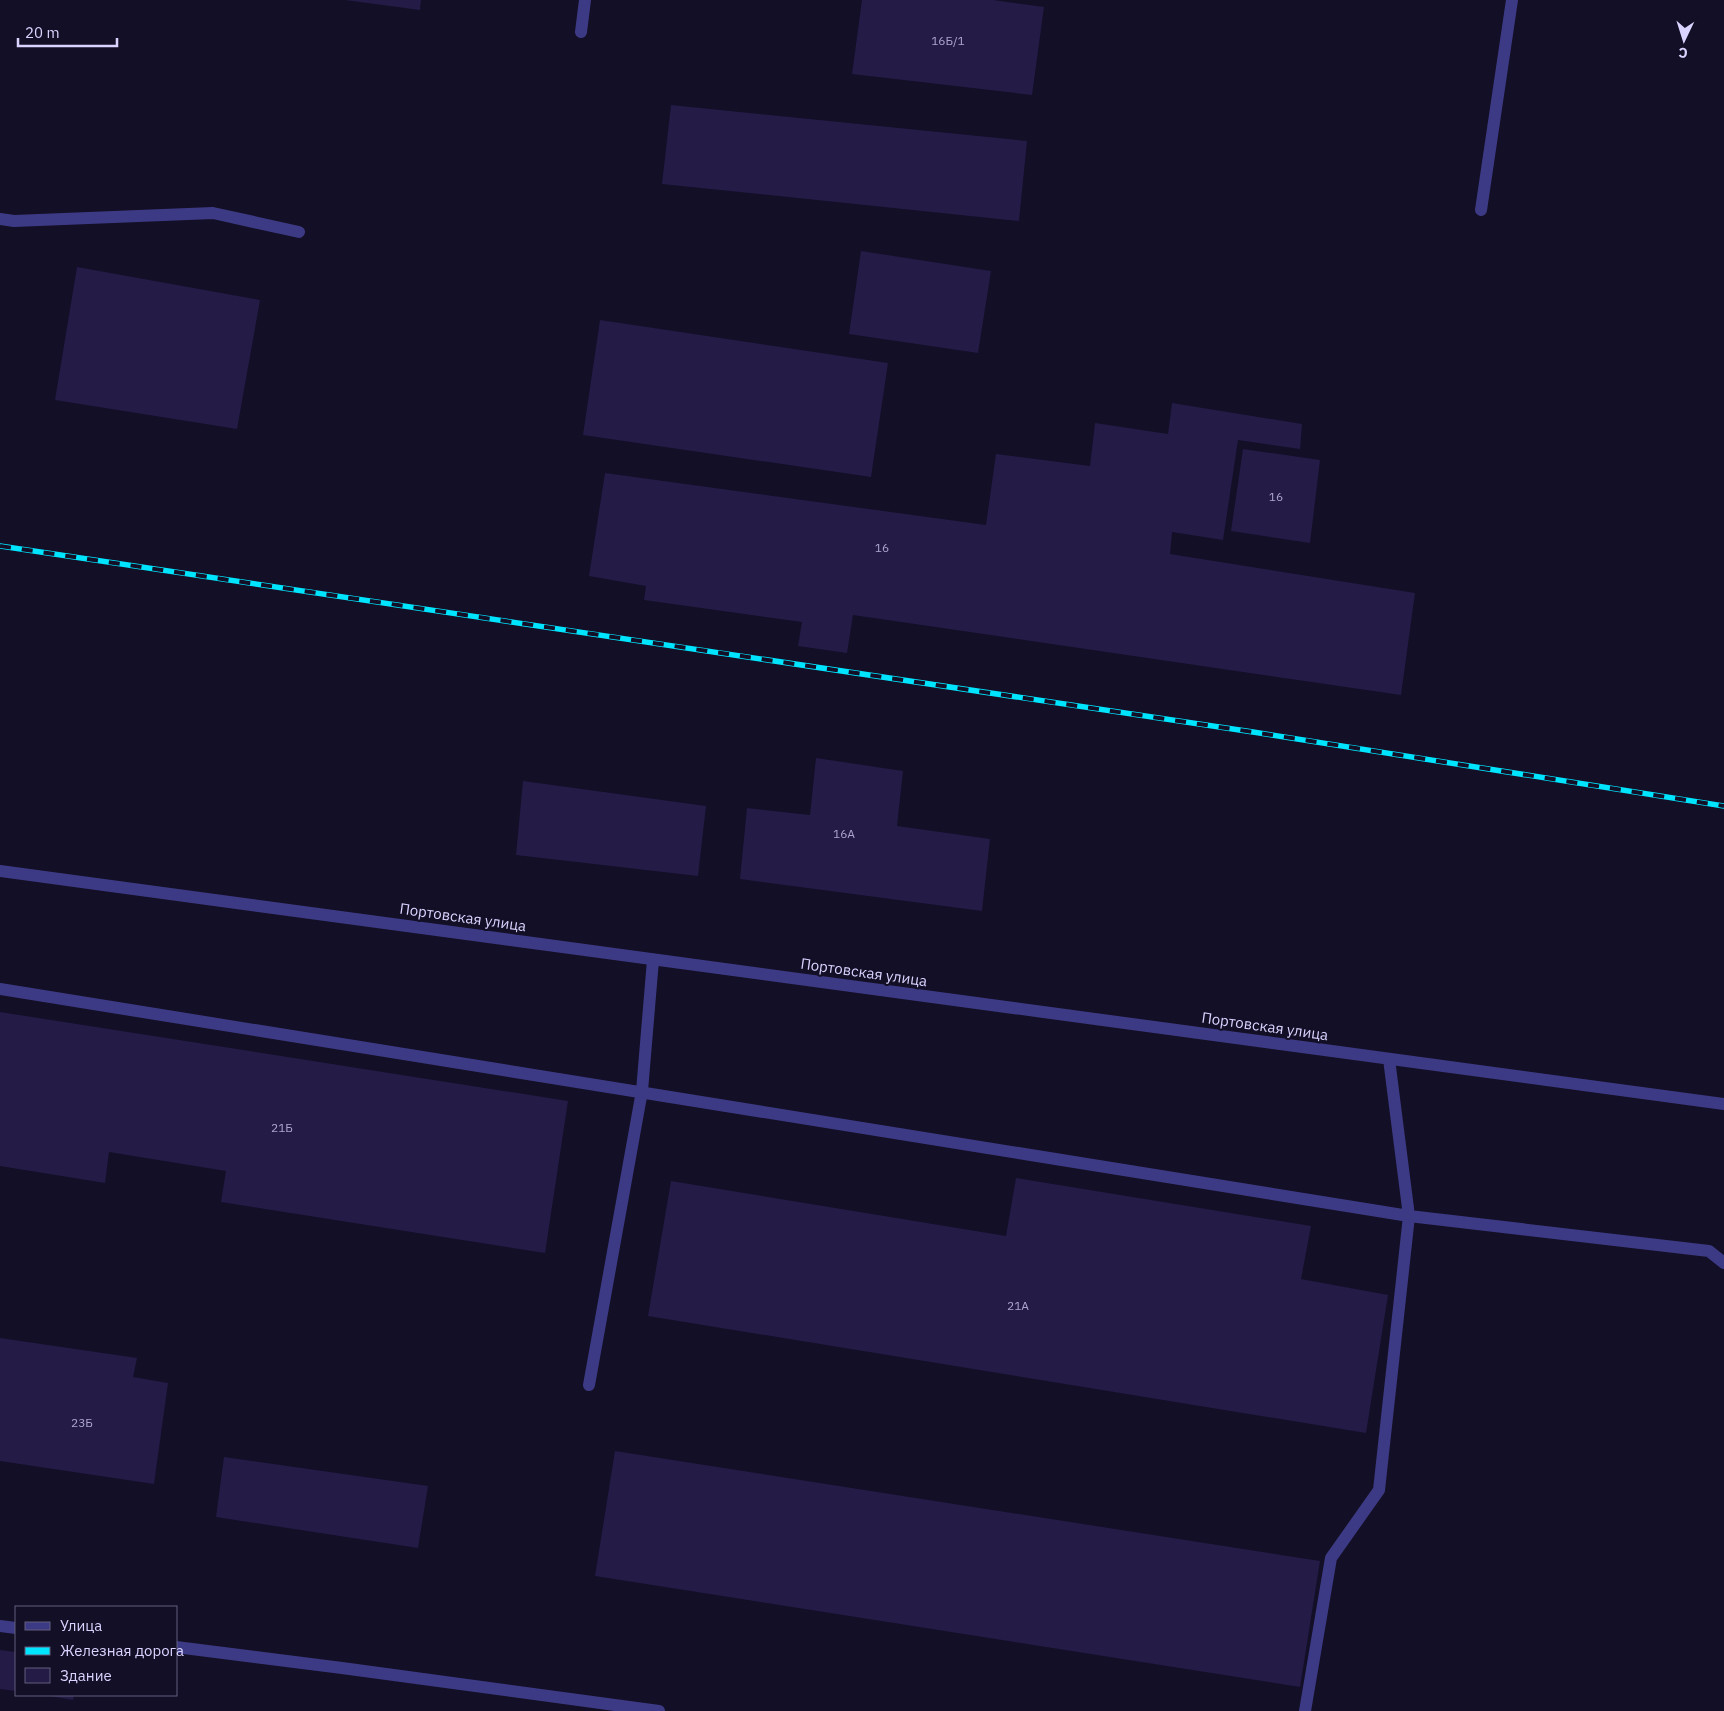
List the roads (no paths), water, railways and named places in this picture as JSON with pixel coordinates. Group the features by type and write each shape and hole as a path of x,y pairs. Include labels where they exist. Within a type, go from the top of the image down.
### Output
{"street":[{"path":"581,32 585,0"},
{"path":"1481,210 1512,0"},
{"path":"0,219 14,221 213,212 299,232"},
{"name":"Портовская улица","path":"0,871 1724,1104"},
{"path":"589,1385 642,1091 653,960"},
{"path":"0,989 1409,1216 1709,1251 1724,1263"},
{"path":"1305,1711 1331,1558 1380,1490 1409,1216 1389,1059"},
{"path":"0,1626 15,1628"},
{"path":"178,1647 659,1711"}],"railway":[{"path":"0,546 1253,732 1724,806"}]}
